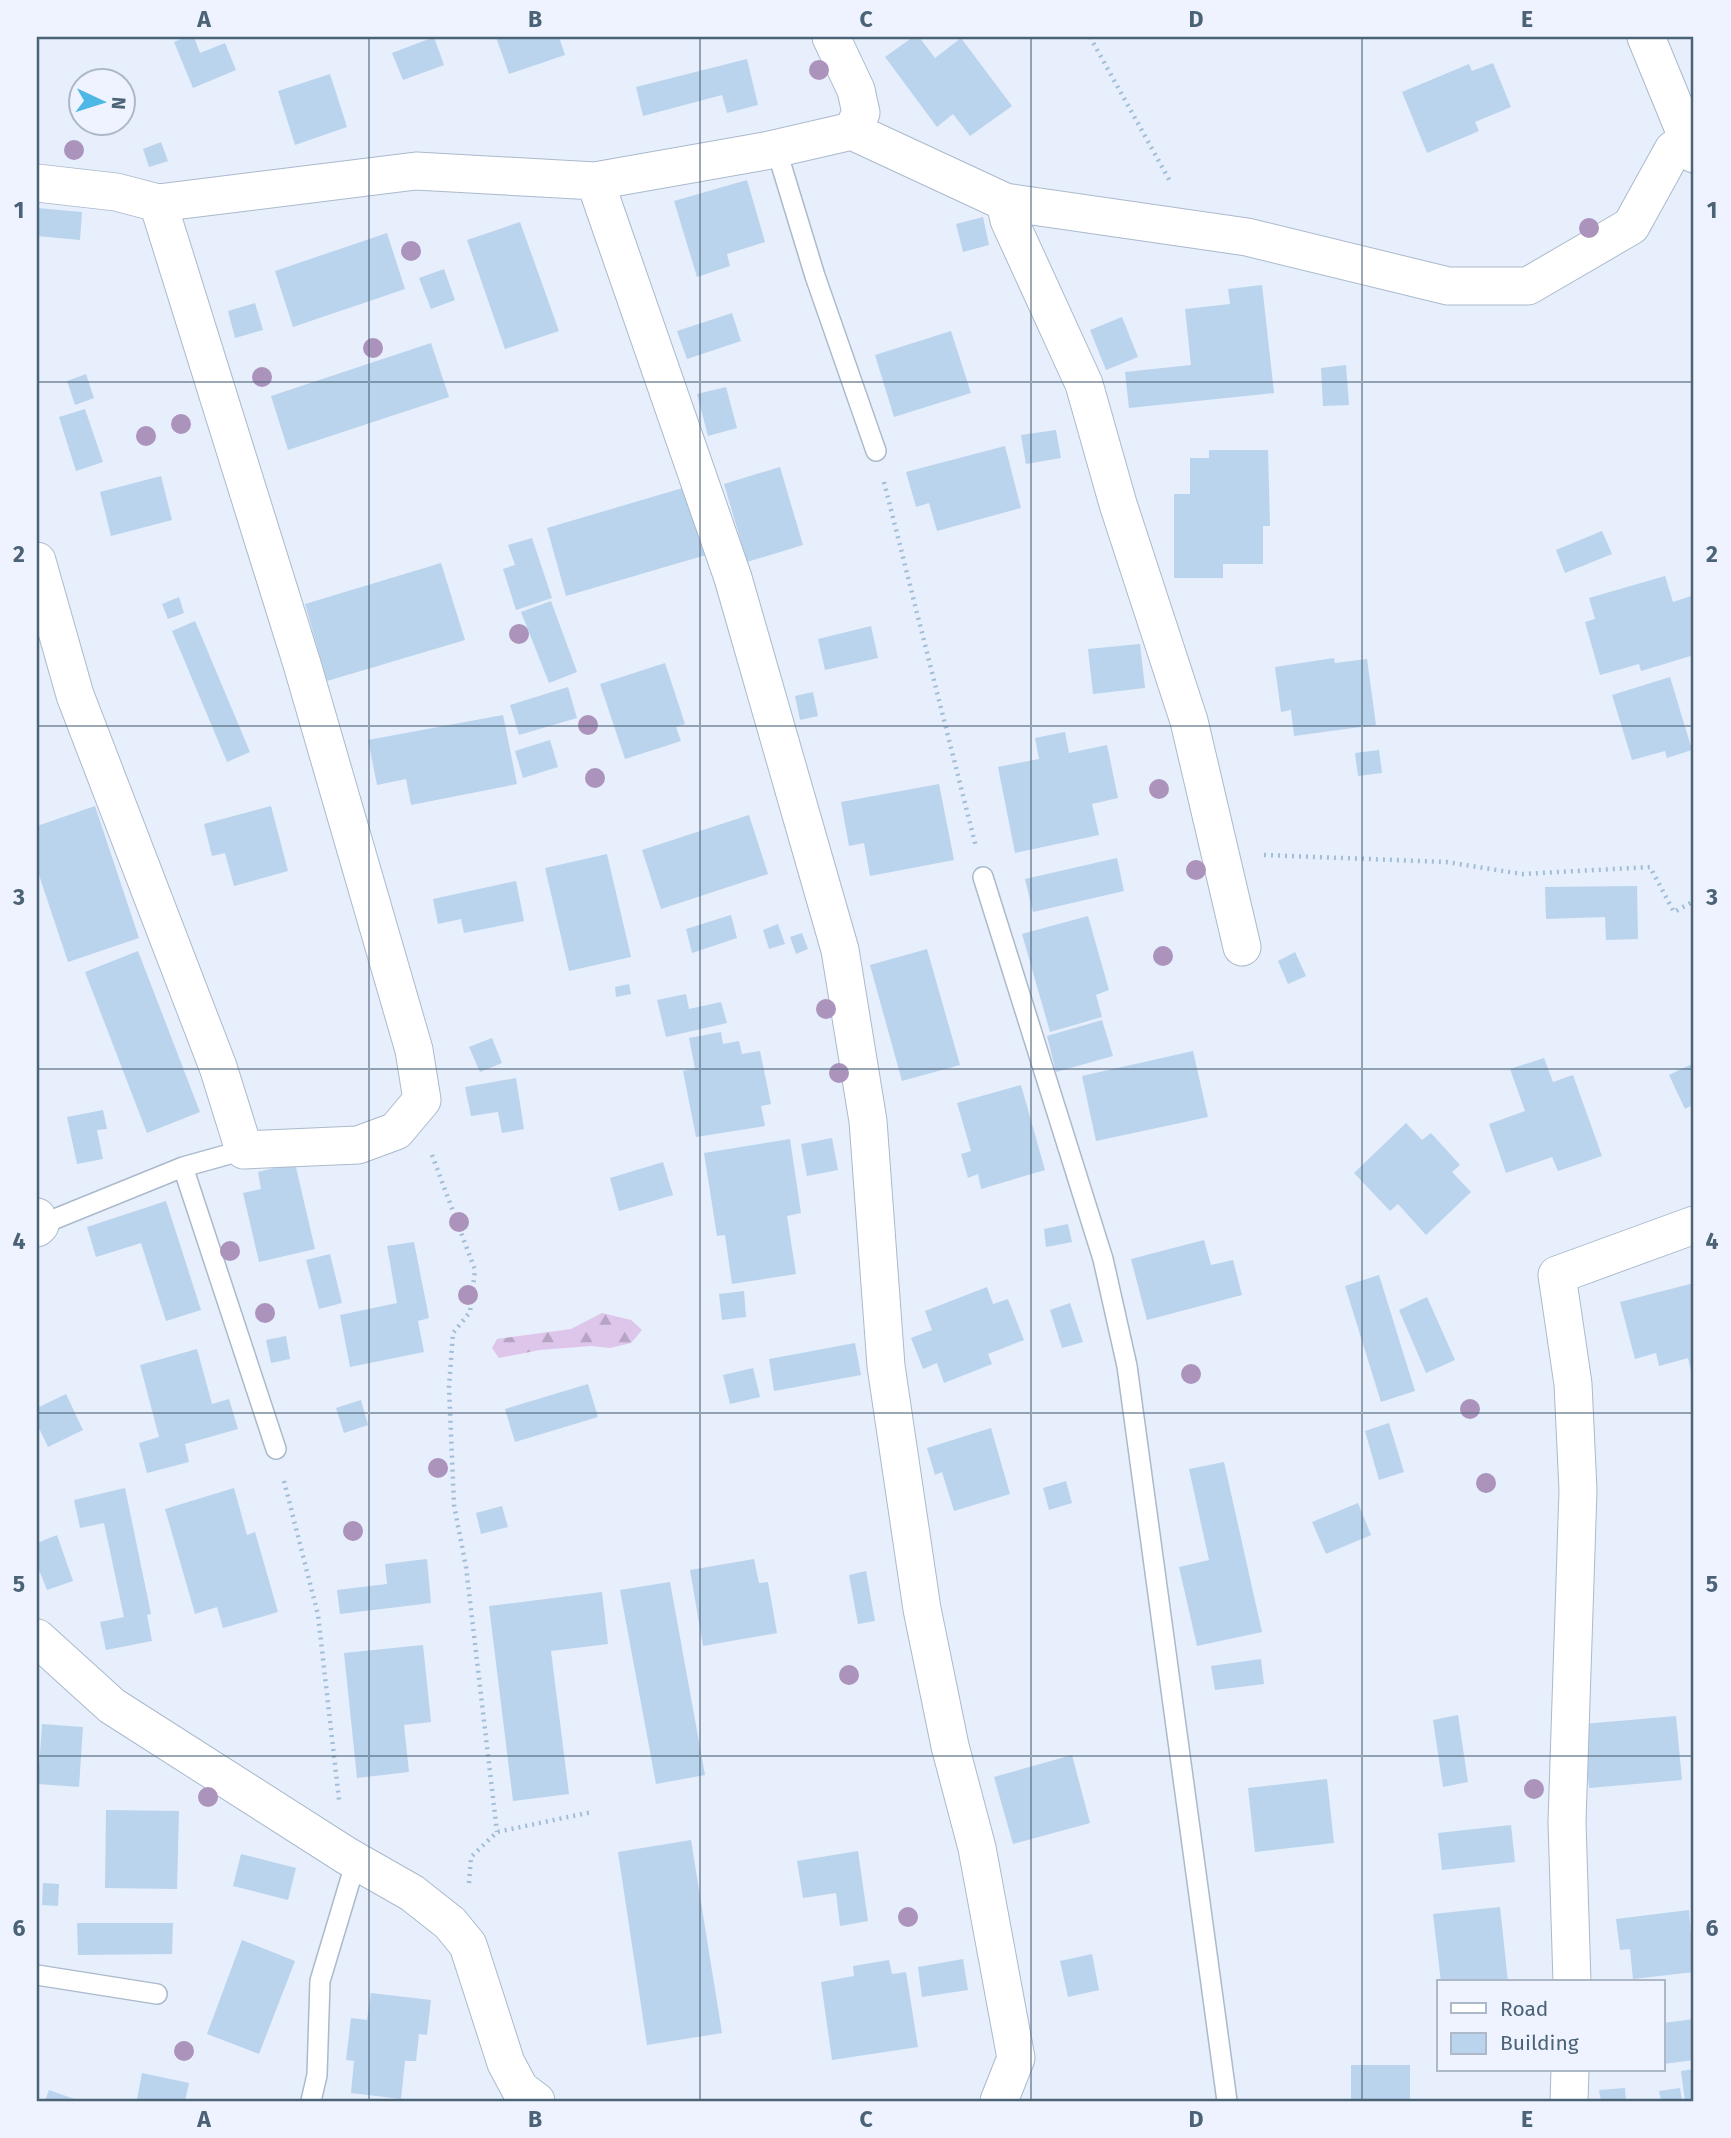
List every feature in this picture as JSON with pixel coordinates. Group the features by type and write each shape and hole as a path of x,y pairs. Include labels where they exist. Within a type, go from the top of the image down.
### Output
{"street":[{"path":"831,37 856,90 861,113 852,131"},
{"path":"37,183 116,192 158,203 416,171 595,181 776,149 852,131 1006,202 1247,237 1448,286 1528,286 1631,226 1673,150 1690,147 1646,37"},
{"path":"595,181 733,578 840,950 868,1121 886,1366 922,1609 950,1746 977,1848 1016,2058 999,2101"},
{"path":"1006,202 1009,220 1084,384 1118,504 1189,721 1242,947"},
{"path":"37,561 75,695 218,1067 244,1150 358,1145 396,1131 422,1100 414,1050 302,664 158,203"},
{"path":"1572,1980 1568,1927 1567,1809 1578,1490 1573,1384 1557,1275 1694,1225"},
{"path":"37,1638 112,1706 412,1893 450,1923 468,1945 506,2063 520,2089 536,2101"},
{"path":"1569,2101 1570,2072"}],"lane":[{"path":"776,149 814,276 876,451"},
{"path":"983,877 1103,1259 1127,1366 1227,2101"},
{"path":"38,1223 183,1167 244,1150"},
{"path":"183,1167 276,1449"},
{"path":"311,2101 317,2075 320,1981 352,1858"},
{"path":"37,1975 157,1994"}],"path":[{"path":"1090,37 1159,165 1186,206 1190,229"},
{"path":"876,451 983,877"},
{"path":"1221,851 1446,862 1522,874 1650,867 1674,912 1694,901"},
{"path":"414,1109 475,1270 470,1312 453,1334 449,1387 454,1505 466,1567 497,1832"},
{"path":"276,1449 318,1615 352,1858"},
{"path":"450,1923 467,1902 471,1857 497,1832 592,1812"}],"green space":[{"path":"602,1313 631,1320 642,1330 631,1343 610,1348 591,1346 540,1350 499,1358 492,1348 497,1339 571,1329"}],"building":[{"path":"194,37 200,53 225,43 236,70 193,88 174,42"},
{"path":"434,37 444,65 403,80 392,53"},
{"path":"496,37 559,37 565,55 509,74"},
{"path":"913,37 919,37 935,58 961,38 1012,106 970,136 953,114 937,127 885,57"},
{"path":"747,59 758,105 727,113 722,95 643,116 636,87"},
{"path":"1493,63 1511,107 1475,122 1479,131 1427,153 1402,92 1469,64 1472,71"},
{"path":"330,74 347,127 295,145 278,91"},
{"path":"161,142 168,161 149,167 143,149"},
{"path":"747,180 765,242 727,254 730,266 697,277 674,201"},
{"path":"37,208 82,212 80,240 37,236"},
{"path":"983,217 989,245 963,252 956,224"},
{"path":"520,222 559,331 505,349 467,240"},
{"path":"387,233 405,289 293,327 275,271"},
{"path":"444,269 455,300 431,309 419,278"},
{"path":"1262,285 1274,393 1129,408 1125,372 1191,365 1185,309 1230,304 1228,289"},
{"path":"255,303 263,330 235,338 228,311"},
{"path":"732,313 741,341 687,359 677,331"},
{"path":"1122,317 1138,357 1106,370 1090,330"},
{"path":"951,331 971,393 894,417 875,355"},
{"path":"431,343 449,397 288,450 271,396"},
{"path":"1346,365 1349,405 1323,406 1321,368"},
{"path":"86,374 94,398 75,405 67,381"},
{"path":"726,387 737,428 708,436 697,394"},
{"path":"85,409 103,462 76,471 59,417"},
{"path":"1056,430 1061,458 1026,464 1021,435"},
{"path":"1005,446 1021,508 937,531 929,503 916,507 906,472"},
{"path":"1209,450 1268,450 1270,526 1263,526 1263,564 1223,564 1223,578 1174,578 1174,494 1190,494 1190,458 1209,458"},
{"path":"780,467 803,545 747,562 724,484"},
{"path":"161,476 172,520 111,536 100,492"},
{"path":"686,487 706,555 566,596 547,528"},
{"path":"1602,531 1612,554 1565,573 1556,550"},
{"path":"532,538 552,598 516,610 503,569 515,565 508,545"},
{"path":"441,563 465,640 327,681 305,604"},
{"path":"1665,576 1673,602 1694,595 1694,655 1641,671 1639,664 1600,675 1585,622 1595,619 1589,598"},
{"path":"179,597 184,613 168,619 162,604"},
{"path":"551,601 577,672 549,683 521,612"},
{"path":"195,621 250,752 227,762 172,631"},
{"path":"871,626 878,658 825,670 818,639"},
{"path":"1140,644 1145,688 1093,694 1088,649"},
{"path":"1334,658 1335,663 1367,659 1376,725 1294,736 1291,710 1281,712 1275,667"},
{"path":"665,663 685,724 676,727 681,741 625,759 600,684"},
{"path":"1670,677 1692,750 1667,758 1665,751 1632,760 1612,695"},
{"path":"568,687 577,718 519,735 510,705"},
{"path":"813,692 818,716 800,720 795,696"},
{"path":"503,715 517,784 411,805 406,779 377,785 368,740"},
{"path":"1065,732 1069,753 1107,745 1118,798 1092,804 1099,835 1015,853 998,767 1039,759 1035,738"},
{"path":"550,740 558,767 523,778 515,751"},
{"path":"1379,750 1382,773 1358,776 1355,753"},
{"path":"939,784 954,860 870,876 864,843 849,846 841,802"},
{"path":"95,806 139,938 68,962 37,869 37,826"},
{"path":"271,806 288,871 234,886 225,853 212,856 204,824"},
{"path":"749,815 768,874 661,909 642,850"},
{"path":"607,854 631,957 569,971 545,868"},
{"path":"1117,858 1124,891 1033,912 1025,879"},
{"path":"516,881 524,921 464,933 461,919 438,924 433,899"},
{"path":"1637,886 1638,939 1606,940 1605,917 1546,919 1545,887"},
{"path":"731,915 737,938 692,953 686,929"},
{"path":"1088,916 1109,990 1096,995 1102,1017 1050,1032 1022,934"},
{"path":"778,924 785,944 769,949 763,930"},
{"path":"802,933 808,949 796,954 790,937"},
{"path":"927,949 960,1065 902,1081 870,965"},
{"path":"138,951 200,1112 147,1133 85,972"},
{"path":"1295,952 1306,976 1288,984 1278,961"},
{"path":"629,984 631,994 616,997 615,987"},
{"path":"686,994 689,1009 721,1002 727,1023 666,1037 657,1000"},
{"path":"1102,1020 1113,1056 1056,1072 1047,1036"},
{"path":"721,1032 723,1044 739,1041 742,1054 760,1051 771,1104 761,1106 765,1126 696,1137 683,1071 695,1069 689,1038"},
{"path":"492,1038 502,1063 480,1072 469,1047"},
{"path":"1193,1051 1208,1117 1096,1141 1082,1076"},
{"path":"1544,1058 1553,1082 1573,1075 1602,1156 1558,1171 1552,1157 1506,1173 1489,1124 1525,1111 1510,1069"},
{"path":"1694,1063 1694,1104 1685,1109 1669,1075"},
{"path":"516,1078 524,1129 502,1133 498,1112 471,1116 465,1087"},
{"path":"1021,1085 1045,1170 981,1189 978,1174 968,1178 961,1154 971,1151 957,1103"},
{"path":"103,1110 107,1129 97,1130 103,1159 77,1164 67,1117"},
{"path":"1406,1123 1422,1140 1431,1133 1460,1165 1452,1172 1471,1192 1426,1235 1398,1204 1390,1211 1354,1173"},
{"path":"832,1138 838,1170 807,1176 801,1144"},
{"path":"790,1139 801,1213 787,1216 796,1274 732,1284 725,1235 717,1236 704,1153"},
{"path":"663,1162 673,1195 619,1211 610,1178"},
{"path":"295,1163 315,1249 259,1262 243,1193 261,1189 258,1172"},
{"path":"166,1201 201,1310 166,1321 141,1243 96,1257 87,1227"},
{"path":"1068,1224 1072,1242 1046,1247 1044,1229"},
{"path":"1204,1240 1211,1265 1233,1260 1242,1295 1147,1320 1131,1259"},
{"path":"414,1242 429,1318 418,1321 424,1352 350,1367 340,1315 397,1303 387,1246"},
{"path":"330,1254 342,1303 319,1309 306,1260"},
{"path":"1379,1275 1415,1391 1381,1402 1345,1286"},
{"path":"1694,1283 1694,1371 1691,1371 1688,1358 1659,1366 1656,1353 1635,1359 1620,1302"},
{"path":"987,1287 993,1304 1008,1299 1024,1340 988,1354 992,1364 944,1383 937,1363 923,1369 911,1338 932,1330 925,1311"},
{"path":"744,1291 746,1317 722,1320 719,1294"},
{"path":"1427,1297 1455,1360 1426,1373 1399,1310"},
{"path":"1070,1303 1083,1342 1062,1348 1050,1310"},
{"path":"286,1336 290,1359 271,1363 266,1340"},
{"path":"855,1343 861,1375 774,1391 769,1359"},
{"path":"197,1349 212,1404 229,1399 238,1429 185,1444 189,1462 147,1473 139,1443 159,1437 140,1365"},
{"path":"753,1368 760,1397 730,1404 723,1375"},
{"path":"588,1384 598,1417 515,1442 505,1409"},
{"path":"66,1394 83,1430 48,1447 37,1424 37,1408"},
{"path":"361,1400 368,1425 344,1433 336,1408"},
{"path":"1389,1423 1404,1472 1379,1480 1365,1431"},
{"path":"991,1428 1010,1494 954,1511 942,1472 935,1475 927,1448"},
{"path":"1224,1462 1262,1632 1197,1646 1179,1567 1209,1560 1189,1469"},
{"path":"1066,1481 1072,1503 1049,1510 1043,1488"},
{"path":"125,1488 151,1614 147,1615 152,1641 106,1650 100,1622 124,1617 104,1523 80,1528 74,1500"},
{"path":"234,1488 247,1535 255,1532 278,1612 223,1628 217,1607 195,1614 165,1509"},
{"path":"1358,1503 1371,1535 1326,1554 1312,1522"},
{"path":"502,1506 508,1527 481,1534 476,1513"},
{"path":"57,1535 73,1581 47,1590 37,1565 37,1543"},
{"path":"427,1559 431,1603 340,1614 337,1590 387,1584 385,1564"},
{"path":"754,1559 759,1583 768,1582 777,1633 703,1646 690,1570"},
{"path":"866,1571 875,1621 858,1624 849,1575"},
{"path":"670,1582 705,1775 656,1784 620,1590"},
{"path":"602,1592 608,1644 551,1651 569,1794 513,1801 489,1606"},
{"path":"423,1645 431,1722 404,1725 409,1772 357,1778 344,1653"},
{"path":"1261,1659 1264,1684 1215,1690 1211,1666"},
{"path":"1458,1715 1468,1782 1443,1787 1433,1720"},
{"path":"1676,1716 1682,1780 1589,1788 1583,1724"},
{"path":"42,1724 83,1727 79,1787 38,1784"},
{"path":"1072,1755 1090,1823 1013,1844 994,1777"},
{"path":"1327,1779 1334,1843 1255,1852 1248,1788"},
{"path":"106,1810 179,1811 177,1889 105,1888"},
{"path":"1511,1825 1515,1862 1442,1870 1438,1833"},
{"path":"691,1840 722,2033 647,2045 618,1852"},
{"path":"858,1851 868,1921 840,1926 836,1893 803,1898 797,1861"},
{"path":"241,1854 296,1868 288,1900 233,1886"},
{"path":"43,1883 59,1884 58,1906 42,1905"},
{"path":"1500,1907 1508,1980 1441,1980 1433,1914"},
{"path":"1689,1910 1694,1972 1633,1979 1630,1949 1620,1950 1616,1919"},
{"path":"77,1923 173,1923 172,1954 78,1955"},
{"path":"242,1940 295,1961 259,2054 207,2034"},
{"path":"1092,1954 1099,1990 1068,1997 1060,1961"},
{"path":"963,1959 968,1990 922,1997 918,1967"},
{"path":"889,1960 892,1974 906,1972 918,2047 832,2060 821,1982 854,1976 853,1966"},
{"path":"371,1993 431,2000 427,2035 419,2034 416,2061 405,2061 401,2099 351,2093 354,2061 346,2060 351,2018 367,2020"},
{"path":"1694,2019 1694,2060 1664,2064 1664,2023"},
{"path":"1351,2065 1410,2065 1410,2101 1351,2101"},
{"path":"1694,2069 1694,2101 1685,2101 1681,2071"},
{"path":"142,2073 189,2083 185,2101 137,2099"},
{"path":"1625,2088 1626,2101 1601,2101 1599,2090"},
{"path":"1680,2088 1682,2101 1661,2101 1659,2091"},
{"path":"49,2090 80,2101 45,2101"}]}
